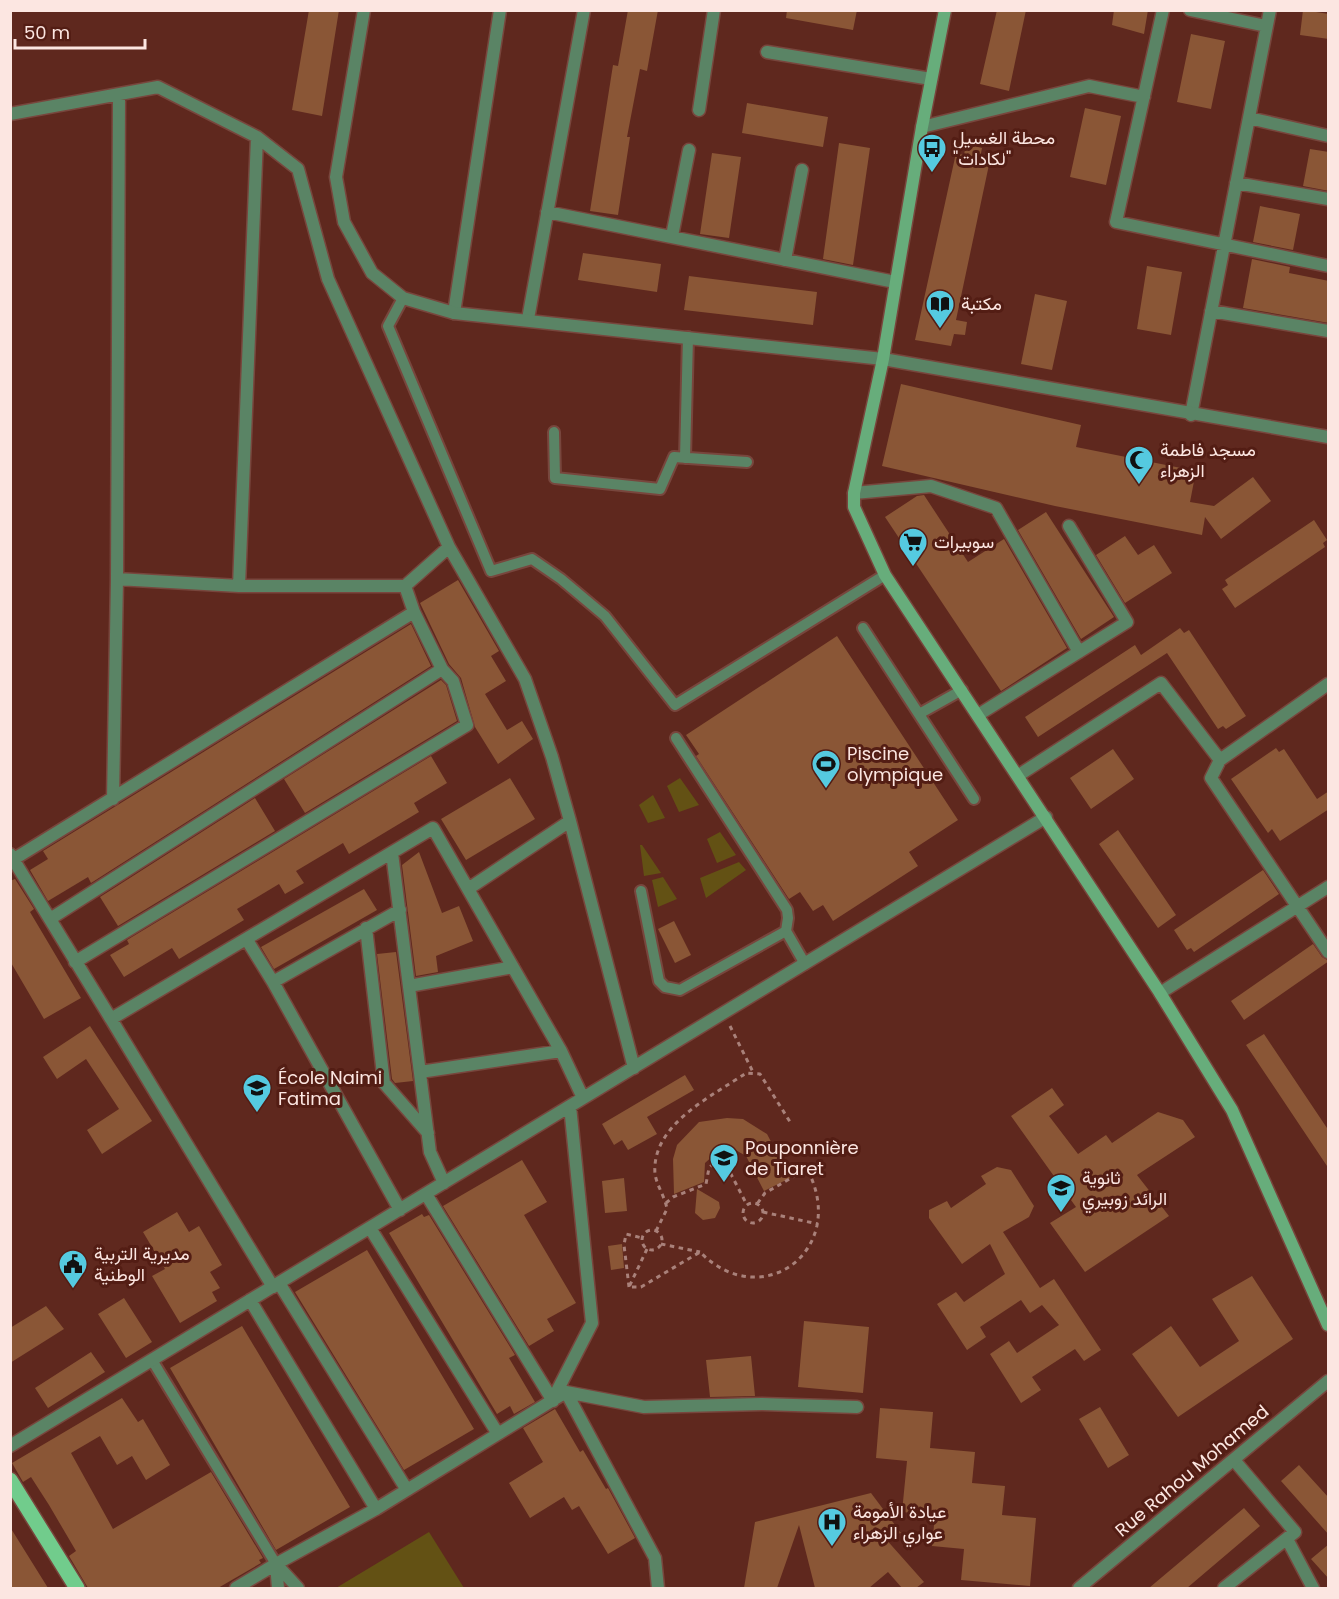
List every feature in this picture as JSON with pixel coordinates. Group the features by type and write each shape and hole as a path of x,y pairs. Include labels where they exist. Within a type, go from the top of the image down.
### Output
{"main road":[{"path":"945,10 922,127 882,359 854,493 854,507 885,575 1046,817 1160,993 1232,1110 1329,1325"},
{"path":"10,1480 76,1588"}],"street":[{"path":"364,10 336,177 344,222 372,273 403,298 454,313 882,359 1191,415 1329,437"},
{"path":"454,313 500,10"},
{"path":"528,320 584,10"},
{"path":"699,110 714,10"},
{"path":"1163,10 1116,222 1329,266"},
{"path":"1190,10 1266,26"},
{"path":"1191,415 1270,10"},
{"path":"767,52 931,79"},
{"path":"922,127 1089,86 1144,97"},
{"path":"10,114 119,96 158,87 256,137 298,169 328,279 449,547 525,679 552,758 570,821 633,1068"},
{"path":"113,799 117,579 119,96"},
{"path":"1248,118 1329,135"},
{"path":"239,585 256,137"},
{"path":"672,236 689,150"},
{"path":"785,260 802,170"},
{"path":"1236,183 1329,199"},
{"path":"547,212 895,282"},
{"path":"1211,311 1329,331"},
{"path":"854,493 931,486 996,508 1079,652"},
{"path":"978,715 1127,622 1069,526"},
{"path":"117,579 239,585 405,585 449,547"},
{"path":"75,962 467,725 453,681 442,669 414,612 405,585"},
{"path":"407,1490 276,1285 12,857 113,799 414,612"},
{"path":"50,919 442,669"},
{"path":"1019,776 1161,683 1220,760"},
{"path":"1329,684 1220,760 1211,778 1329,952"},
{"path":"10,1446 1046,817"},
{"path":"468,889 570,821"},
{"path":"111,1019 433,828 561,1051 583,1098"},
{"path":"392,853 430,1152 444,1183"},
{"path":"1160,993 1329,887"},
{"path":"273,982 400,910"},
{"path":"366,928 384,1083 428,1133"},
{"path":"247,940 273,982 400,1210"},
{"path":"409,986 513,967"},
{"path":"420,1072 561,1051"},
{"path":"553,1401 592,1323 570,1106"},
{"path":"426,1194 553,1401"},
{"path":"370,1228 498,1434"},
{"path":"250,1300 376,1509"},
{"name":"Rue Rahou Mohamed","path":"1079,1588 1329,1381"},
{"path":"566,1392 655,1558 657,1588"},
{"path":"236,1588 376,1509 566,1392 645,1407 762,1404 856,1407"},
{"path":"1224,1588 1295,1532 1234,1460"},
{"path":"1287,1539 1313,1588"},
{"path":"276,1564 278,1588"},
{"path":"276,1564 298,1588"}],"lane":[{"path":"403,298 388,326 491,571 532,559 561,579 605,616 675,705 885,575"},
{"path":"685,458 688,337"},
{"path":"554,432 555,478 660,489 674,457 747,462"},
{"path":"863,628 974,799"},
{"path":"919,714 962,690"},
{"path":"676,738 786,910 788,918 786,931 805,964"},
{"path":"641,891 659,981 673,990 680,990 786,931"},
{"path":"152,1360 276,1564"}],"path":[{"path":"722,1014 738,1040 753,1072"},
{"path":"656,1231 666,1215 666,1203 656,1174 659,1151 673,1124 746,1073 753,1072 760,1074 792,1125"},
{"path":"666,1203 673,1197 706,1184 709,1168 721,1155 747,1205"},
{"path":"661,1244 660,1234 656,1231 646,1232 642,1238 643,1245 647,1249 652,1250 661,1244 700,1252 712,1265 737,1276 763,1276 788,1267 799,1259 814,1237 818,1224 819,1198 807,1168 765,1193 757,1204 747,1205"},
{"path":"757,1204 763,1212 818,1224"},
{"path":"747,1205 743,1213 748,1222 758,1221 763,1212"},
{"path":"628,1287 624,1245 626,1234 642,1238"},
{"path":"628,1287 647,1249"},
{"path":"628,1287 641,1287 700,1252"}],"shaded area":[{"path":"680,778 699,805 679,812 667,786"},
{"path":"653,795 665,818 648,823 639,805"},
{"path":"720,832 736,855 717,863 707,839"},
{"path":"640,845 642,845 661,873 644,876"},
{"path":"739,862 746,870 706,898 700,878"},
{"path":"663,877 677,899 658,907 652,880"},
{"path":"429,1532 464,1588 336,1588"}],"building":[{"path":"309,10 339,10 322,116 292,110"},
{"path":"628,10 658,10 647,71 640,69 627,137 630,137 618,215 590,211 613,65 618,66"},
{"path":"787,10 857,10 853,30 786,18"},
{"path":"997,10 1026,10 1009,91 980,84"},
{"path":"1114,10 1148,10 1144,34 1112,25"},
{"path":"1303,10 1329,14 1329,39 1300,35"},
{"path":"1191,34 1225,41 1211,109 1177,102"},
{"path":"747,103 828,117 823,147 742,133"},
{"path":"1085,108 1121,116 1106,185 1070,177"},
{"path":"839,143 870,148 853,265 823,259"},
{"path":"966,144 982,148 980,158 990,160 956,320 967,322 965,335 954,334 951,346 915,340 956,153 964,155"},
{"path":"1310,149 1329,152 1329,191 1303,186"},
{"path":"712,153 741,157 729,238 700,234"},
{"path":"1260,206 1300,214 1293,250 1253,242"},
{"path":"583,253 661,264 657,292 578,280"},
{"path":"1252,259 1290,267 1289,273 1329,281 1329,323 1243,308"},
{"path":"1147,266 1182,272 1171,335 1137,329"},
{"path":"689,276 817,292 813,325 684,310"},
{"path":"1035,294 1067,301 1052,370 1021,364"},
{"path":"901,384 1081,425 1076,447 1196,471 1190,502 1214,506 1253,477 1271,501 1221,539 1205,517 1202,535 1055,506 882,466"},
{"path":"924,495 968,562 1004,539 1067,648 1001,691 885,517 917,496"},
{"path":"1046,512 1114,617 1081,639 1018,530"},
{"path":"1314,520 1327,540 1323,543 1325,547 1235,608 1222,589 1228,585 1225,580"},
{"path":"1125,536 1138,555 1154,545 1172,573 1125,603 1096,555"},
{"path":"458,580 499,651 491,656 506,681 485,694 507,730 522,721 533,739 498,764 475,727 461,678 449,664 420,603"},
{"path":"411,624 431,666 91,883 88,877 48,901 30,870 48,859 43,851"},
{"path":"1180,628 1184,633 1189,630 1246,716 1226,729 1223,726 1218,729 1167,653 1038,737 1025,717 1135,645 1141,655"},
{"name":"Piscine olympique","path":"837,636 958,820 909,852 918,866 833,921 823,905 813,911 800,892 789,899 696,756 699,754 686,735"},
{"path":"441,680 446,685 457,721 305,813 284,779"},
{"path":"1276,748 1279,752 1284,749 1317,799 1329,791 1329,809 1280,841 1272,829 1268,833 1231,779"},
{"path":"1113,749 1134,779 1091,809 1070,778"},
{"path":"431,756 447,783 414,803 419,812 349,854 343,843 296,871 304,883 285,894 279,884 237,909 244,920 179,959 172,948 124,977 110,955 129,944 127,940"},
{"path":"510,778 535,819 466,860 441,819"},
{"path":"255,798 275,831 118,926 100,897"},
{"path":"1118,830 1176,915 1158,928 1099,844"},
{"path":"419,852 442,913 459,906 473,941 436,956 438,972 416,976 402,865"},
{"path":"1263,870 1279,894 1194,952 1191,948 1187,950 1174,930"},
{"path":"15,879 34,909 30,912 81,998 44,1019 10,961 10,881"},
{"path":"364,889 377,910 274,969 261,947"},
{"path":"674,921 691,955 675,963 658,929"},
{"path":"1313,944 1322,957 1329,961 1244,1020 1231,1001"},
{"path":"396,952 413,1081 395,1083 392,1079 377,954"},
{"path":"90,1026 152,1121 102,1154 87,1130 119,1109 86,1059 57,1079 43,1057"},
{"path":"1264,1034 1329,1131 1329,1169 1246,1045"},
{"path":"685,1075 694,1090 647,1117 657,1134 628,1150 622,1140 614,1145 602,1124"},
{"path":"1052,1088 1064,1105 1049,1116 1078,1154 1106,1135 1112,1143 1158,1112 1183,1120 1195,1137 1137,1175 1169,1216 1085,1272 1050,1223 1076,1207 1011,1116"},
{"path":"727,1118 743,1119 767,1134 790,1178 764,1191 746,1156 732,1148 716,1153 705,1163 704,1182 674,1194 673,1159 677,1145 699,1122"},
{"path":"522,1160 547,1202 524,1215 576,1303 547,1319 554,1331 529,1346 443,1206"},
{"path":"997,1167 1011,1170 1034,1206 1029,1217 1003,1232 1040,1288 1054,1279 1101,1350 1084,1361 1075,1349 1032,1377 1041,1390 1021,1403 990,1354 1009,1341 1017,1353 1059,1325 1042,1305 1030,1313 1021,1300 980,1327 986,1337 967,1350 937,1304 956,1292 964,1302 1005,1274 990,1244 962,1264 929,1218 929,1210 947,1201 951,1208 986,1184 981,1176"},
{"path":"624,1178 627,1211 605,1213 602,1181"},
{"path":"697,1189 719,1202 720,1208 715,1218 703,1220 695,1213"},
{"path":"177,1212 189,1232 199,1226 222,1265 210,1272 220,1288 212,1292 217,1301 180,1323 152,1276 165,1269 143,1232"},
{"path":"422,1214 424,1217 429,1215 515,1355 509,1358 535,1402 514,1414 510,1406 497,1414 389,1233"},
{"path":"622,1244 624,1268 611,1270 608,1246"},
{"path":"367,1250 474,1429 404,1470 295,1292"},
{"path":"1252,1276 1293,1339 1178,1417 1132,1354 1171,1326 1200,1367 1239,1341 1212,1299"},
{"path":"124,1298 152,1342 126,1358 98,1314"},
{"path":"46,1306 64,1329 10,1363 10,1328"},
{"path":"804,1321 869,1327 863,1393 798,1387"},
{"path":"242,1326 350,1507 276,1550 170,1368"},
{"path":"91,1352 105,1372 48,1408 35,1388"},
{"path":"751,1356 755,1396 710,1397 706,1360"},
{"path":"122,1398 138,1422 143,1419 170,1465 146,1480 132,1456 117,1465 100,1436 71,1453 113,1529 211,1472 263,1558 259,1560 261,1563 218,1588 88,1588 69,1556 76,1551 49,1505 31,1477 23,1482 12,1463"},
{"path":"1100,1407 1129,1455 1108,1468 1079,1419"},
{"path":"880,1408 933,1412 930,1448 975,1452 972,1483 1005,1486 1002,1515 1036,1518 1030,1586 961,1580 964,1549 932,1546 935,1515 902,1512 907,1461 876,1458"},
{"path":"555,1409 580,1452 583,1450 606,1489 608,1488 635,1538 608,1554 579,1506 572,1510 564,1497 530,1518 509,1483 543,1462 523,1428"},
{"path":"1299,1465 1329,1498 1329,1535 1281,1481"},
{"name":"عيادة الأمومة عواري الزهراء","path":"871,1493 901,1533 884,1537 924,1582 916,1588 902,1588 888,1572 869,1588 815,1588 799,1525 777,1588 744,1588 755,1522"},
{"path":"1244,1508 1260,1526 1187,1588 1149,1588"},
{"path":"10,1527 48,1588 10,1588"},
{"path":"1329,1544 1329,1579 1311,1559"}],"place":[{"name":"محطة الغسيل \"لكادات\"","path":"932,174"},
{"name":"مكتبة","path":"940,330"},
{"name":"مسجد فاطمة الزهراء","path":"1139,486"},
{"name":"سوبيرات","path":"913,568"},
{"name":"Piscine olympique","path":"826,790"},
{"name":"École Naimi Fatima","path":"257,1114"},
{"name":"Pouponnière de Tiaret","path":"724,1184"},
{"name":"ثانوية الرائد زوبيري","path":"1061,1214"},
{"name":"مديرية التربية الوطنية","path":"73,1290"},
{"name":"عيادة الأمومة عواري الزهراء","path":"832,1548"}]}
